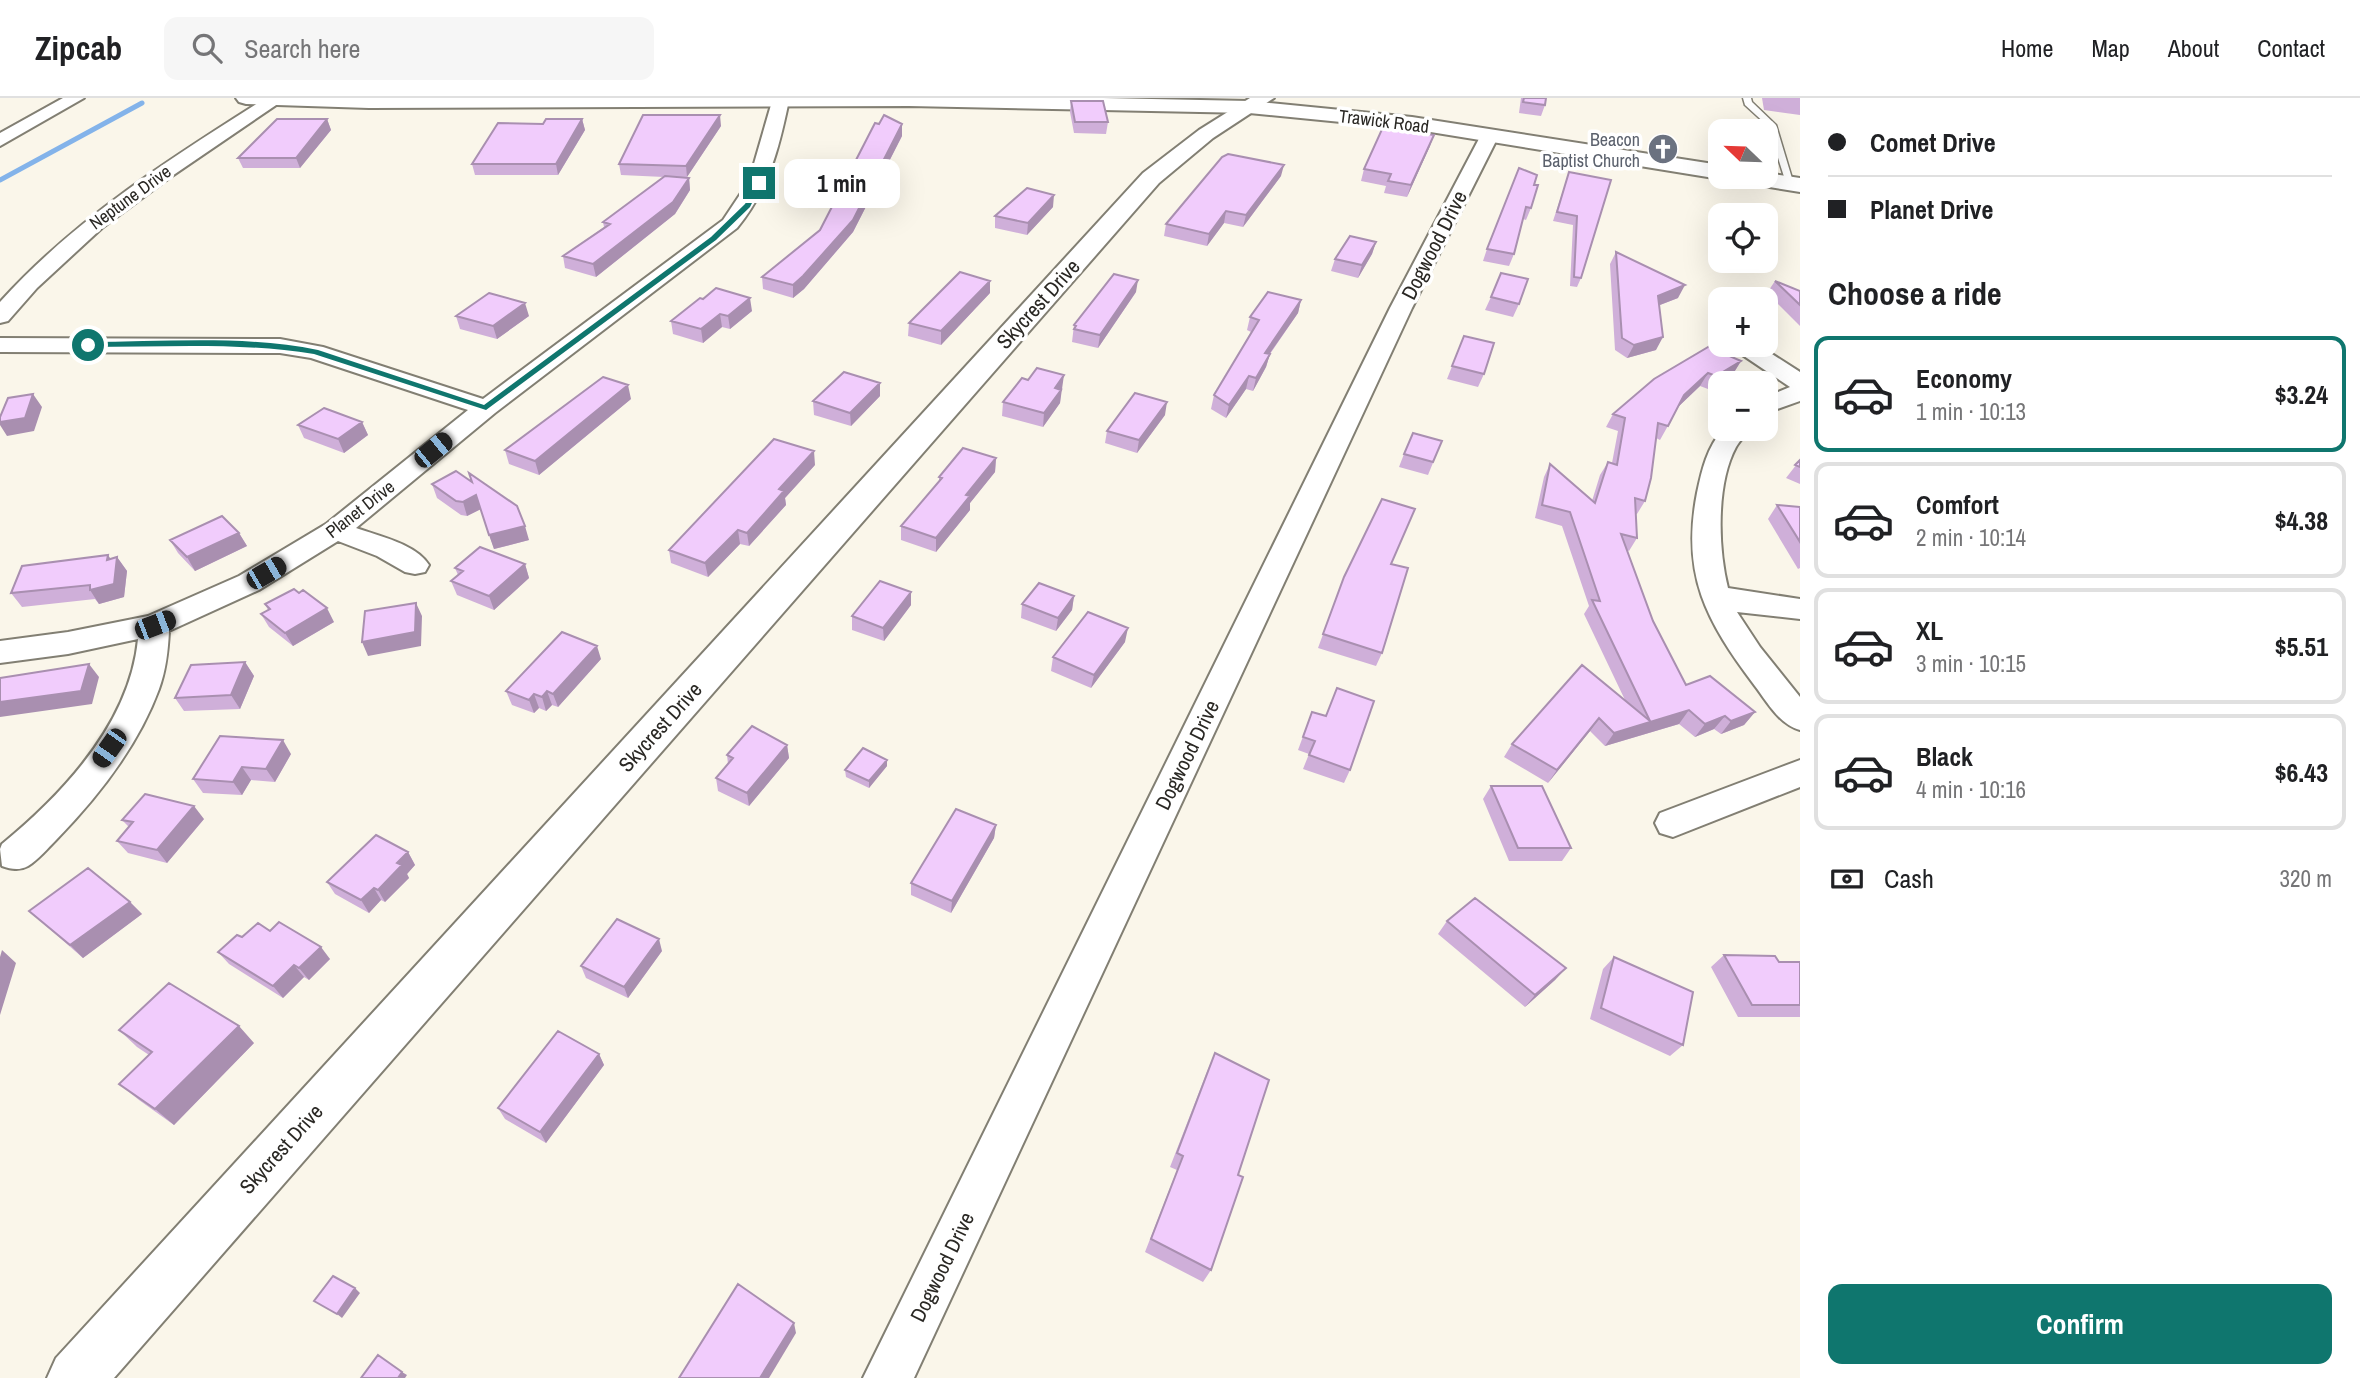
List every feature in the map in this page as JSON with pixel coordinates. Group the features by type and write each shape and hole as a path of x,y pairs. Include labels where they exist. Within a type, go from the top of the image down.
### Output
{"street":[{"path":"0,141 75,98"},
{"name":"Trawick Road","path":"246,98 909,99 1256,103 1490,135 1708,170"},
{"name":"Neptune Drive","path":"0,316 79,234 145,184 276,99"},
{"name":"Planet Drive","path":"0,652 68,643 155,625 249,583 336,530 486,408 713,238 748,205 759,183 769,152 780,100"},
{"name":"Skycrest Drive","path":"76,1378 1151,178 1199,139 1256,103"},
{"name":"Dogwood Drive","path":"888,1378 1401,308 1490,135"},
{"path":"1778,181 1796,184"},
{"path":"0,345 280,346 316,352 486,408"},
{"path":"1761,357 1800,383"},
{"path":"1778,401 1800,392"},
{"path":"1726,441 1721,446 1705,515 1707,564 1716,600 1736,642 1800,718"},
{"path":"336,530 387,549 415,565"},
{"path":"1716,600 1800,609"},
{"path":"15,855 54,821 122,730 140,695 150,664 155,625"},
{"path":"1673,823 1800,774"}],"lane":[{"path":"1747,98 1748,103 1772,125 1796,184"}],"building":[{"path":"1524,98 1546,98 1545,105 1523,102"},
{"path":"1071,101 1103,101 1108,122 1075,122"},
{"path":"643,115 720,115 686,166 619,164"},
{"path":"884,115 902,124 853,220 793,285 762,277 820,230 875,123 879,124"},
{"path":"277,119 327,119 296,158 238,158"},
{"path":"546,119 582,119 556,164 472,164 498,123 543,124"},
{"path":"1383,127 1434,135 1411,185 1388,181 1391,174 1364,169"},
{"path":"1228,154 1284,165 1246,215 1226,211 1209,234 1166,224 1222,157"},
{"path":"1519,168 1537,175 1534,185 1538,185 1531,208 1526,207 1514,254 1487,249"},
{"path":"1569,172 1611,180 1581,278 1574,277 1577,216 1557,212"},
{"path":"665,176 689,178 673,202 593,264 563,256 610,224 603,222"},
{"path":"1027,188 1054,195 1028,223 995,216"},
{"path":"1350,236 1376,242 1362,265 1335,259"},
{"path":"1616,252 1685,285 1658,296 1663,337 1634,345 1622,338"},
{"path":"960,272 990,281 941,331 909,323"},
{"path":"1501,273 1528,279 1519,304 1491,297"},
{"path":"1114,274 1138,280 1100,335 1074,329 1074,325"},
{"path":"1775,281 1800,291 1800,305"},
{"path":"716,288 750,298 728,316 720,314 701,329 671,321 700,298 703,299"},
{"path":"1268,292 1301,300 1265,353 1270,354 1256,378 1249,376 1229,405 1214,395 1259,320 1250,317"},
{"path":"489,293 525,303 493,326 456,316"},
{"path":"1464,336 1494,343 1484,374 1452,366"},
{"path":"1708,347 1708,357 1732,357 1741,361 1724,371 1708,371 1684,395 1668,426 1658,423 1651,478 1645,501 1635,498 1637,538 1621,534 1653,621 1686,685 1710,676 1755,712 1731,721 1725,716 1705,724 1689,710 1614,733 1599,718 1557,770 1512,744 1582,665 1650,721 1592,600 1600,601 1570,512 1542,505 1550,464 1595,503 1608,462 1617,465 1625,418 1613,414 1654,379"},
{"path":"1037,368 1064,375 1055,388 1061,390 1044,413 1003,402 1022,378 1028,380"},
{"path":"844,372 880,383 850,413 813,401"},
{"path":"603,377 628,385 535,461 505,450"},
{"path":"1135,393 1167,402 1139,440 1107,431"},
{"path":"33,394 25,418 0,422 8,398"},
{"path":"324,408 362,422 338,439 298,425"},
{"path":"1413,433 1442,441 1433,462 1404,454"},
{"path":"774,439 814,451 779,489 784,491 747,533 738,530 705,563 669,550"},
{"path":"963,448 996,458 966,495 970,496 936,538 901,526 942,478 939,477"},
{"path":"456,471 472,482 469,473 517,506 525,526 489,535 476,495 463,502 456,501 432,484"},
{"path":"1382,499 1415,509 1391,564 1408,568 1382,653 1323,634 1344,577"},
{"path":"1777,505 1800,507 1800,542"},
{"path":"222,516 239,533 187,557 170,540"},
{"path":"480,547 525,564 489,596 451,581 463,571 455,568"},
{"path":"108,555 107,560 117,557 114,584 90,590 90,585 11,593 22,566"},
{"path":"880,581 911,592 883,628 852,616"},
{"path":"1039,583 1074,596 1058,618 1022,604"},
{"path":"294,589 299,593 303,590 327,608 285,633 261,614 270,609 265,604"},
{"path":"416,603 415,632 362,642 365,611"},
{"path":"1088,612 1128,628 1094,675 1053,657"},
{"path":"562,632 597,646 553,694 547,691 542,697 534,694 529,700 506,691"},
{"path":"245,662 231,695 175,698 191,665"},
{"path":"89,664 81,691 0,702 0,678"},
{"path":"1337,688 1374,701 1350,770 1309,755 1315,741 1303,737 1312,712 1326,716"},
{"path":"752,726 787,745 747,793 716,778 733,758 727,755"},
{"path":"220,736 283,740 266,769 242,767 233,782 193,779"},
{"path":"863,748 887,760 869,781 845,770"},
{"path":"1491,786 1542,786 1571,848 1518,848"},
{"path":"145,794 194,806 157,850 117,841 133,822 122,820"},
{"path":"956,809 996,825 952,901 911,883"},
{"path":"376,835 408,852 397,863 402,865 378,890 374,888 361,900 327,882"},
{"path":"88,868 130,902 70,945 29,911"},
{"path":"1475,898 1566,968 1535,995 1447,921"},
{"path":"617,919 659,939 624,987 581,966"},
{"path":"279,922 321,947 299,968 294,965 273,986 218,952 237,935 242,937 258,923 270,931"},
{"path":"1724,955 1775,956 1779,962 1800,962 1800,1005 1752,1005"},
{"path":"1614,957 1693,992 1683,1045 1601,1008"},
{"path":"169,983 239,1026 155,1109 119,1084 152,1052 119,1030"},
{"path":"558,1031 599,1054 540,1132 498,1108"},
{"path":"1215,1053 1269,1080 1238,1175 1243,1177 1211,1270 1151,1239 1183,1156 1177,1153"},
{"path":"333,1276 355,1288 337,1314 314,1301"},
{"path":"738,1284 794,1323 760,1378 679,1378"},
{"path":"378,1355 402,1372 398,1378 361,1378"}],"waterway":[{"path":"0,180 142,103"}],"place":[{"name":"Beacon Baptist Church","path":"1663,149"}],"route":[{"path":"88,345 280,346 316,352 486,408 730,224 748,205 759,183"}]}
